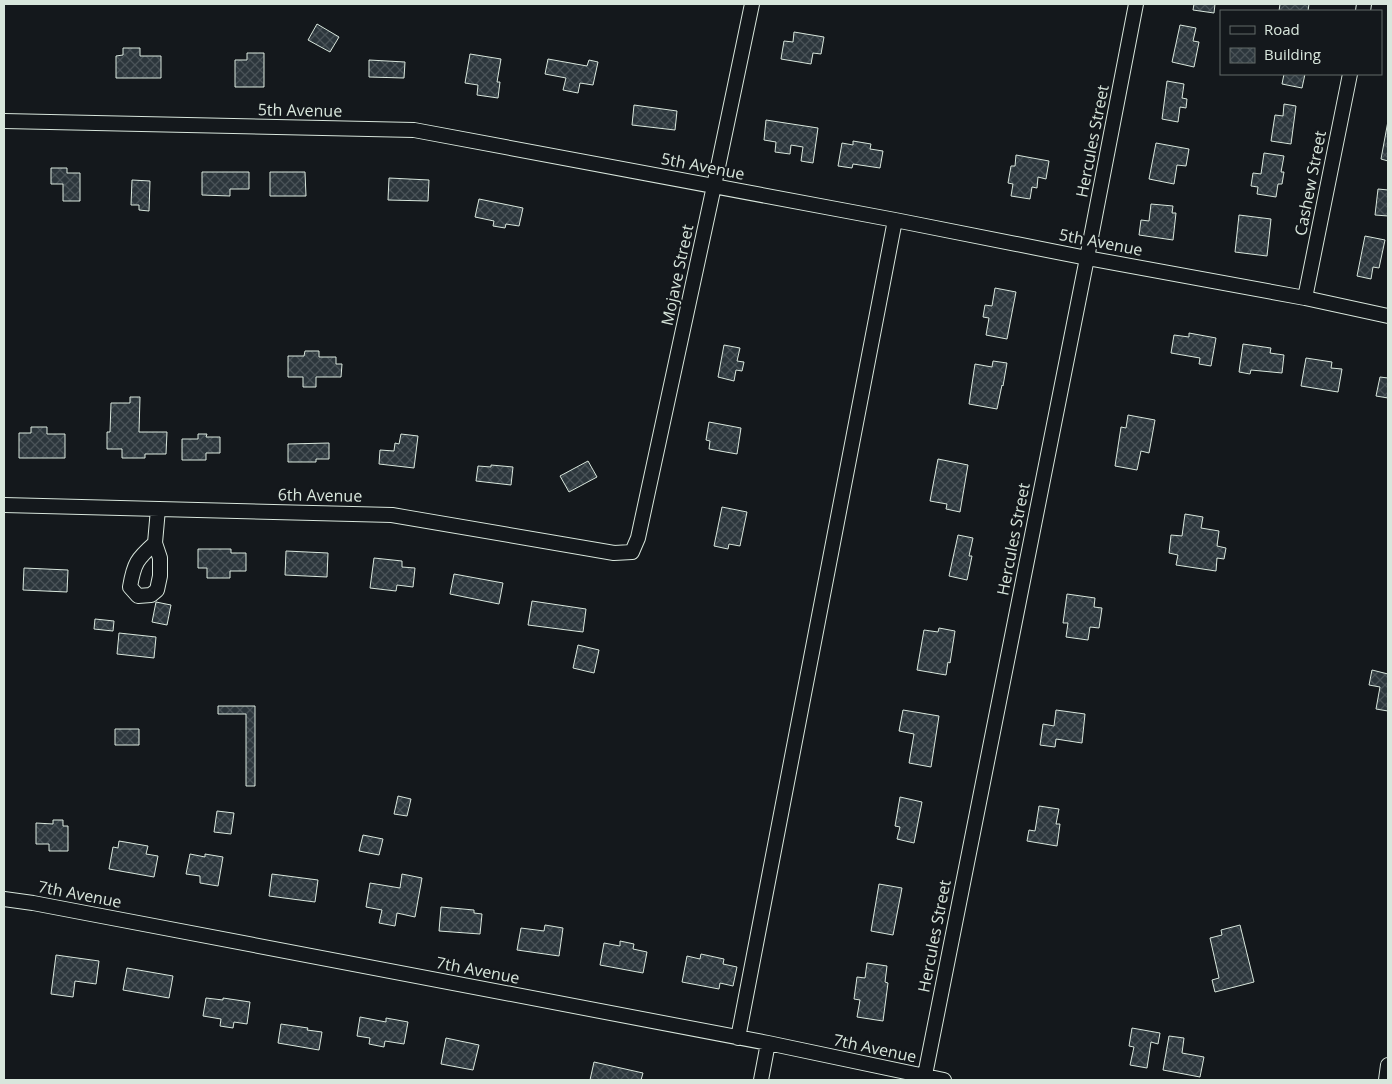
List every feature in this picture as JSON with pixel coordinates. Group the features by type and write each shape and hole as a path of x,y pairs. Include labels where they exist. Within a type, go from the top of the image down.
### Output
{"street":[{"name":"Mojave Street","path":"632,552 638,538 752,4"},
{"name":"Hercules Street","path":"924,1078 1136,4"},
{"name":"Cashew Street","path":"1305,298 1350,75"},
{"name":"5th Avenue","path":"4,121 414,130 1305,298 1388,316"},
{"path":"738,1038 895,220"},
{"name":"6th Avenue","path":"4,505 392,514 614,553 632,552"},
{"path":"155,543 158,509"},
{"name":"7th Avenue","path":"4,898 768,1043 924,1078 944,1080"},
{"path":"762,1080 768,1043"},
{"path":"1386,1080 1388,1065"}],"building":[{"path":"1194,4 1215,4 1214,13 1193,10"},
{"path":"1280,4 1309,4 1308,10 1279,10"},
{"path":"317,24 339,37 330,52 308,40"},
{"path":"1180,25 1196,28 1193,41 1199,42 1194,67 1172,62"},
{"path":"794,32 824,37 821,54 813,53 811,64 781,59 784,41 793,42"},
{"path":"123,48 140,48 140,56 161,56 161,78 116,78 116,56 123,55"},
{"path":"247,53 264,53 264,87 235,87 235,60 247,60"},
{"path":"470,54 501,59 497,82 500,82 498,98 477,95 478,85 465,83"},
{"path":"548,59 587,66 589,60 598,62 593,85 580,83 578,93 563,90 566,78 545,74"},
{"path":"369,60 405,62 404,78 369,77"},
{"path":"1284,75 1305,75 1302,88 1282,84"},
{"path":"1167,81 1184,84 1182,98 1187,99 1186,108 1180,107 1178,122 1162,119"},
{"path":"1284,104 1296,106 1291,144 1271,141 1275,115 1283,116"},
{"path":"634,105 677,111 675,130 632,125"},
{"path":"766,120 818,128 813,163 801,161 803,147 791,145 790,154 775,152 776,142 764,140"},
{"path":"1388,121 1388,161 1381,159"},
{"path":"853,141 871,144 870,149 883,151 880,168 853,164 852,168 838,166 842,143 853,145"},
{"path":"1156,143 1189,149 1186,166 1177,165 1174,184 1149,179"},
{"path":"1264,153 1284,156 1281,172 1284,172 1282,184 1278,184 1276,197 1257,194 1258,187 1251,186 1253,173 1261,174"},
{"path":"1016,155 1049,161 1046,179 1038,177 1037,188 1032,187 1030,199 1011,196 1013,184 1008,183 1011,166 1015,166"},
{"path":"51,168 67,168 67,173 80,173 80,201 63,201 63,184 51,184"},
{"path":"202,172 249,172 249,189 230,189 230,196 202,195"},
{"path":"270,172 305,172 306,196 270,196"},
{"path":"389,178 429,180 428,201 388,200"},
{"path":"132,180 150,181 149,211 139,210 139,205 131,205"},
{"path":"1378,189 1388,190 1388,216 1375,215"},
{"path":"479,199 523,208 519,226 506,224 505,228 493,226 494,221 475,217"},
{"path":"1151,204 1173,206 1172,213 1176,213 1173,240 1139,235 1141,220 1149,221"},
{"path":"1239,215 1271,219 1267,256 1235,252"},
{"path":"1365,236 1385,240 1379,268 1373,267 1371,279 1357,276"},
{"path":"995,288 1016,292 1007,339 986,335 989,318 983,317 985,305 992,306"},
{"path":"1189,333 1216,338 1211,366 1199,364 1200,358 1171,353 1174,335 1189,337"},
{"path":"1243,344 1271,348 1270,353 1284,355 1282,373 1251,370 1250,374 1239,372"},
{"path":"724,345 740,348 737,361 744,362 742,371 736,370 734,381 718,377"},
{"path":"305,351 319,351 319,357 336,357 336,364 342,364 341,377 316,377 316,387 303,387 303,377 288,377 288,356 304,356"},
{"path":"1306,358 1332,362 1331,368 1342,369 1338,392 1301,386"},
{"path":"993,361 1007,363 997,409 969,404 975,364 992,367"},
{"path":"1380,377 1388,378 1388,398 1376,396"},
{"path":"130,397 140,397 139,432 167,432 166,454 145,454 145,458 122,458 122,449 107,449 107,432 110,432 111,403 130,403"},
{"path":"1128,415 1155,420 1149,453 1141,451 1137,470 1115,466 1121,427 1126,428"},
{"path":"709,422 741,428 737,454 709,449 710,441 706,440"},
{"path":"31,427 47,427 47,434 65,434 65,458 19,458 19,433 31,433"},
{"path":"198,434 207,434 206,437 220,437 220,453 206,453 206,460 182,460 182,439 198,439"},
{"path":"401,434 418,436 414,468 379,464 380,450 394,451 395,443 399,444"},
{"path":"329,443 329,459 316,459 316,462 288,462 288,444"},
{"path":"938,459 968,465 960,512 946,509 947,504 930,501"},
{"path":"588,461 597,477 569,492 560,476"},
{"path":"491,465 513,467 511,485 476,481 478,466 491,467"},
{"path":"722,507 747,512 740,546 729,544 728,549 714,546"},
{"path":"1185,514 1203,517 1201,528 1219,531 1217,546 1226,548 1224,559 1217,558 1216,571 1176,565 1178,555 1169,553 1171,535 1182,536"},
{"path":"958,535 973,538 969,556 972,556 967,580 949,576"},
{"path":"198,549 231,549 231,553 246,553 246,571 230,571 230,578 207,578 207,568 198,568"},
{"path":"286,551 328,553 327,577 285,575"},
{"path":"374,558 402,561 402,567 415,568 413,587 397,585 396,591 370,588"},
{"path":"24,568 68,570 67,592 23,590"},
{"path":"454,574 503,583 499,604 450,594"},
{"path":"1067,594 1095,598 1094,607 1102,608 1099,628 1090,627 1088,640 1066,637 1068,623 1063,623"},
{"path":"532,601 586,609 583,632 528,625"},
{"path":"156,602 171,605 167,625 152,622"},
{"path":"95,619 114,621 113,631 94,629"},
{"path":"939,628 955,631 950,663 948,662 946,675 917,670 924,630 938,632"},
{"path":"119,633 156,637 154,658 117,654"},
{"path":"578,645 599,650 594,673 573,668"},
{"path":"1372,670 1388,674 1388,711 1376,709 1380,687 1369,685"},
{"path":"218,706 255,706 255,786 246,786 246,714 218,714"},
{"path":"903,710 939,716 931,767 909,763 914,734 899,731"},
{"path":"1056,710 1085,714 1082,743 1056,739 1055,747 1040,745 1043,724 1054,726"},
{"path":"115,729 139,729 139,745 115,745"},
{"path":"398,796 411,799 407,816 394,814"},
{"path":"900,797 922,802 914,843 897,839 900,827 895,826"},
{"path":"1039,806 1059,809 1056,824 1060,824 1057,846 1027,841 1029,830 1035,831"},
{"path":"217,811 234,813 231,834 214,832"},
{"path":"53,820 63,820 63,826 68,826 68,851 49,851 49,844 36,844 36,823 53,824"},
{"path":"363,835 383,839 379,855 359,851"},
{"path":"119,841 148,846 146,854 158,856 154,877 109,869 113,847 118,848"},
{"path":"190,854 205,857 205,854 223,857 218,886 200,883 200,876 186,874"},
{"path":"272,874 318,880 315,902 269,896"},
{"path":"402,874 422,878 415,917 397,913 395,926 379,923 382,910 366,907 370,883 400,888"},
{"path":"879,884 902,888 893,935 871,931"},
{"path":"441,907 474,910 474,913 482,914 480,934 439,931"},
{"path":"545,925 563,928 559,956 517,950 521,928 544,931"},
{"path":"1240,925 1254,982 1215,992 1212,980 1219,978 1210,938 1222,935 1221,930"},
{"path":"620,941 634,944 633,949 647,952 643,973 600,965 604,943 620,946"},
{"path":"701,954 724,959 723,964 737,967 733,986 720,983 719,989 682,982 687,956 700,959"},
{"path":"56,955 99,961 96,984 75,981 73,997 51,994"},
{"path":"867,963 887,966 885,982 888,983 883,1021 857,1017 860,1000 854,999 857,977 865,978"},
{"path":"127,968 173,976 169,998 123,990"},
{"path":"206,998 223,1000 223,998 250,1002 247,1024 234,1022 233,1028 220,1026 221,1019 203,1016"},
{"path":"360,1017 386,1022 386,1018 408,1022 404,1044 385,1041 384,1047 369,1044 370,1038 357,1036"},
{"path":"281,1024 322,1032 319,1050 278,1043"},
{"path":"1132,1028 1160,1033 1158,1044 1151,1042 1147,1068 1130,1065 1134,1047 1129,1046"},
{"path":"1169,1036 1184,1038 1182,1053 1204,1057 1200,1077 1163,1070"},
{"path":"446,1038 479,1045 473,1070 441,1064"},
{"path":"594,1062 643,1073 641,1080 590,1080"}]}
